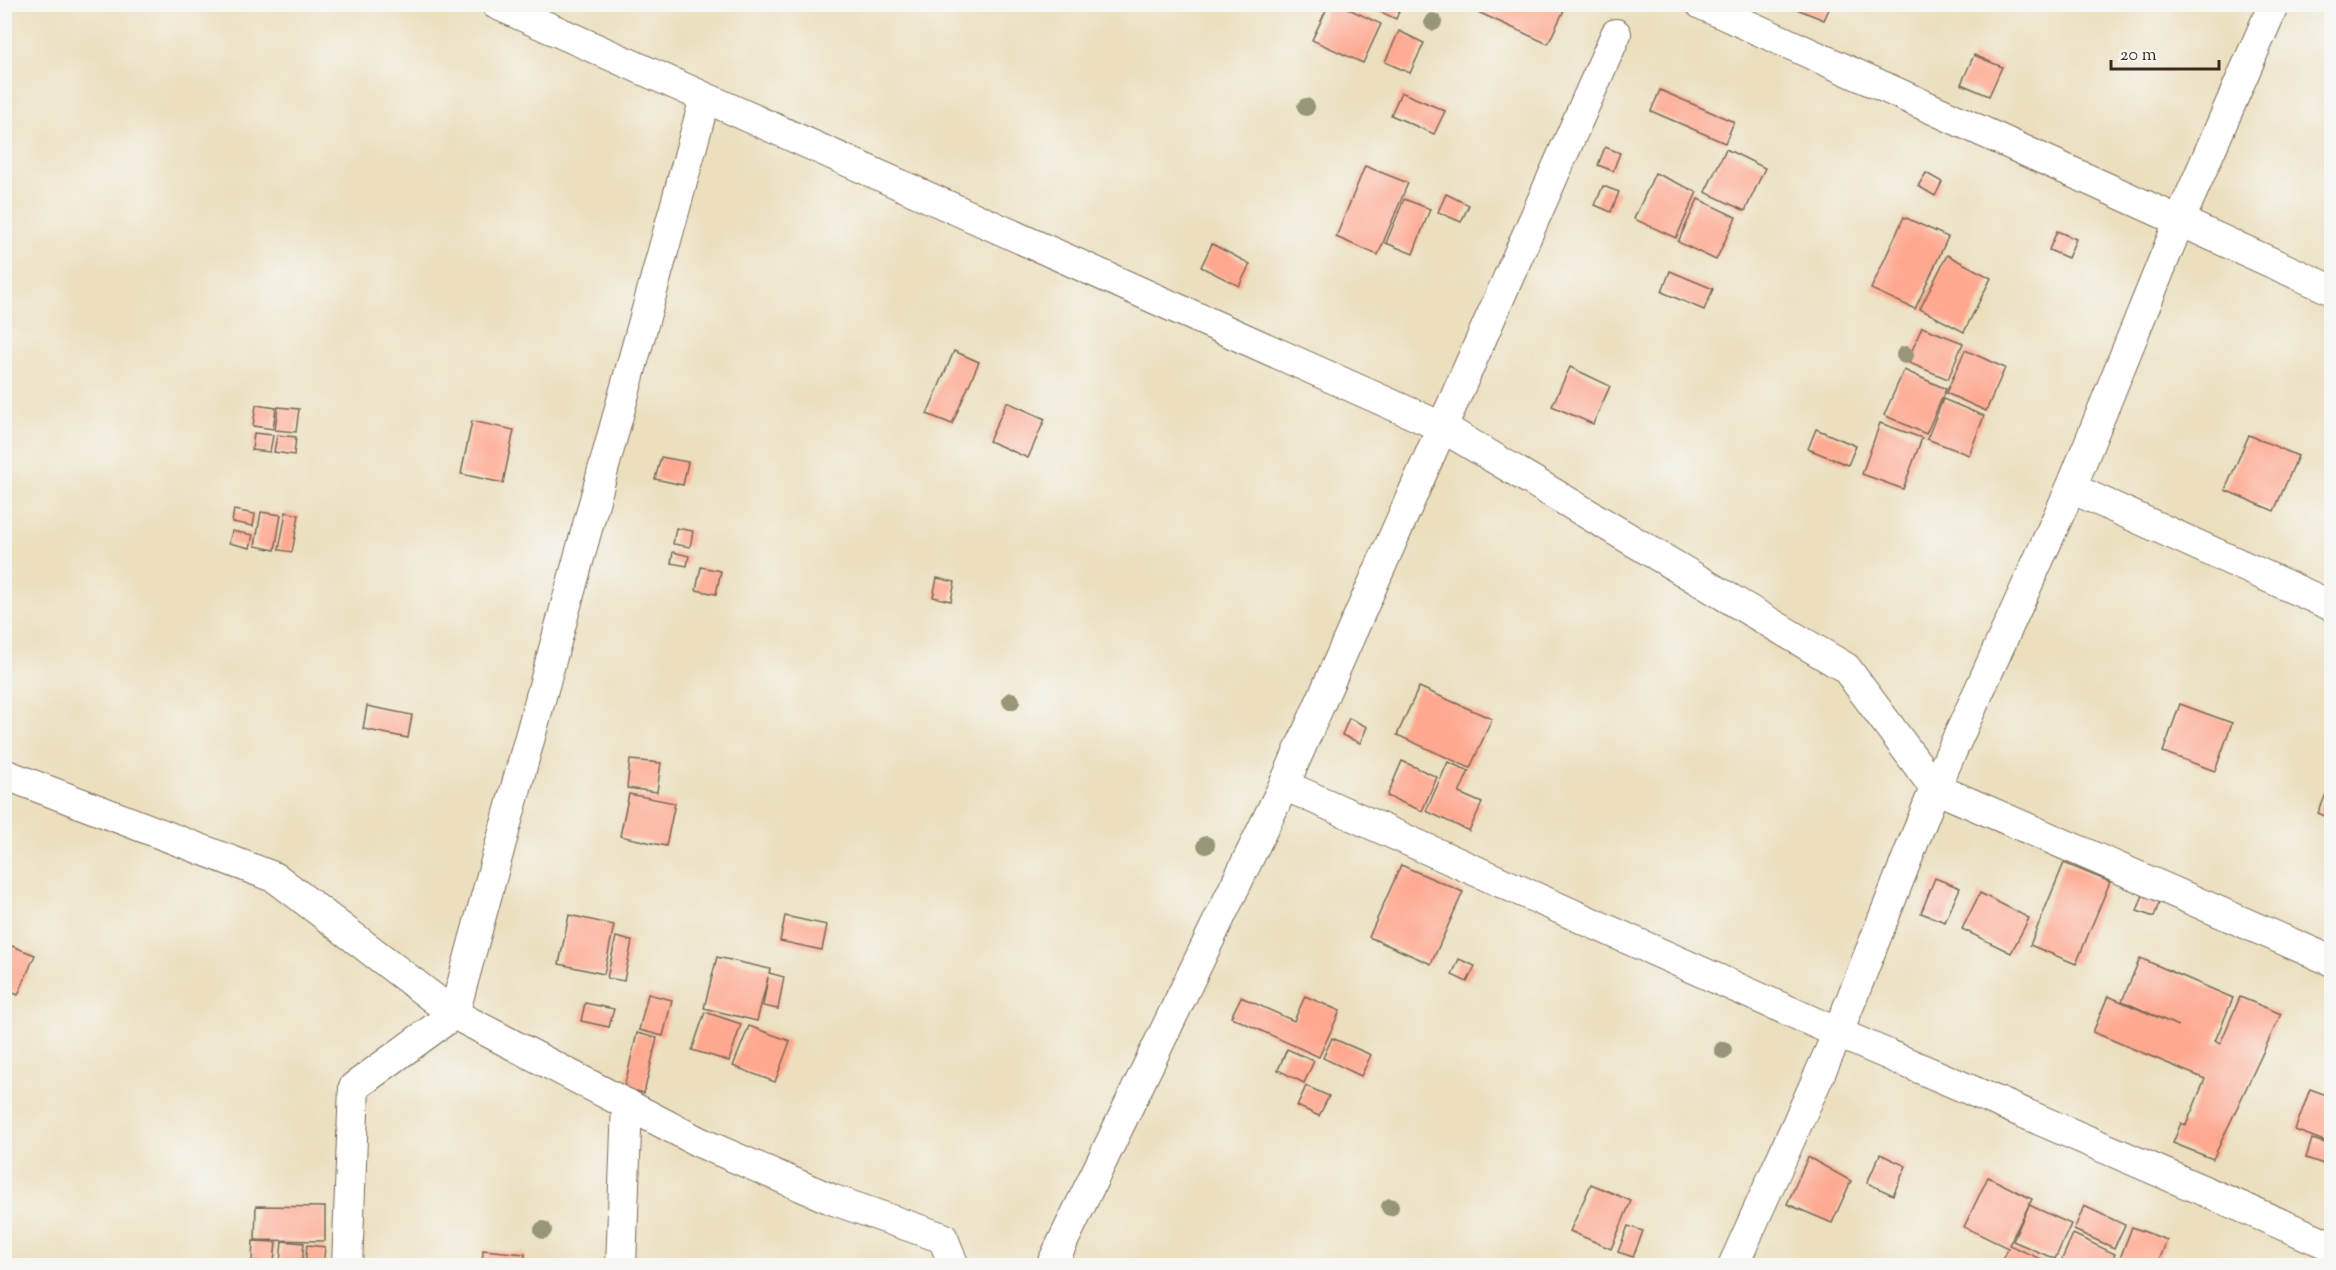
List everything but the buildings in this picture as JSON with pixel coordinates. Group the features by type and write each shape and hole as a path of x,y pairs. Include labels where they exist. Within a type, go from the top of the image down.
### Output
{"street":[{"path":"496,4 1442,427 1846,668 1935,788 2331,961"},
{"path":"1701,4 2331,290"},
{"path":"1733,1266 1838,1033 1935,788 2071,488 2179,222 2274,4"},
{"path":"1051,1266 1284,785 1616,34"},
{"path":"346,1266 354,1087 454,1014 705,98"},
{"path":"2071,488 2331,606"},
{"path":"4,774 276,878 454,1014 699,1142 831,1199 941,1252 954,1266"},
{"path":"1284,785 1838,1033 2331,1246"},
{"path":"621,1266 627,1104"}]}
